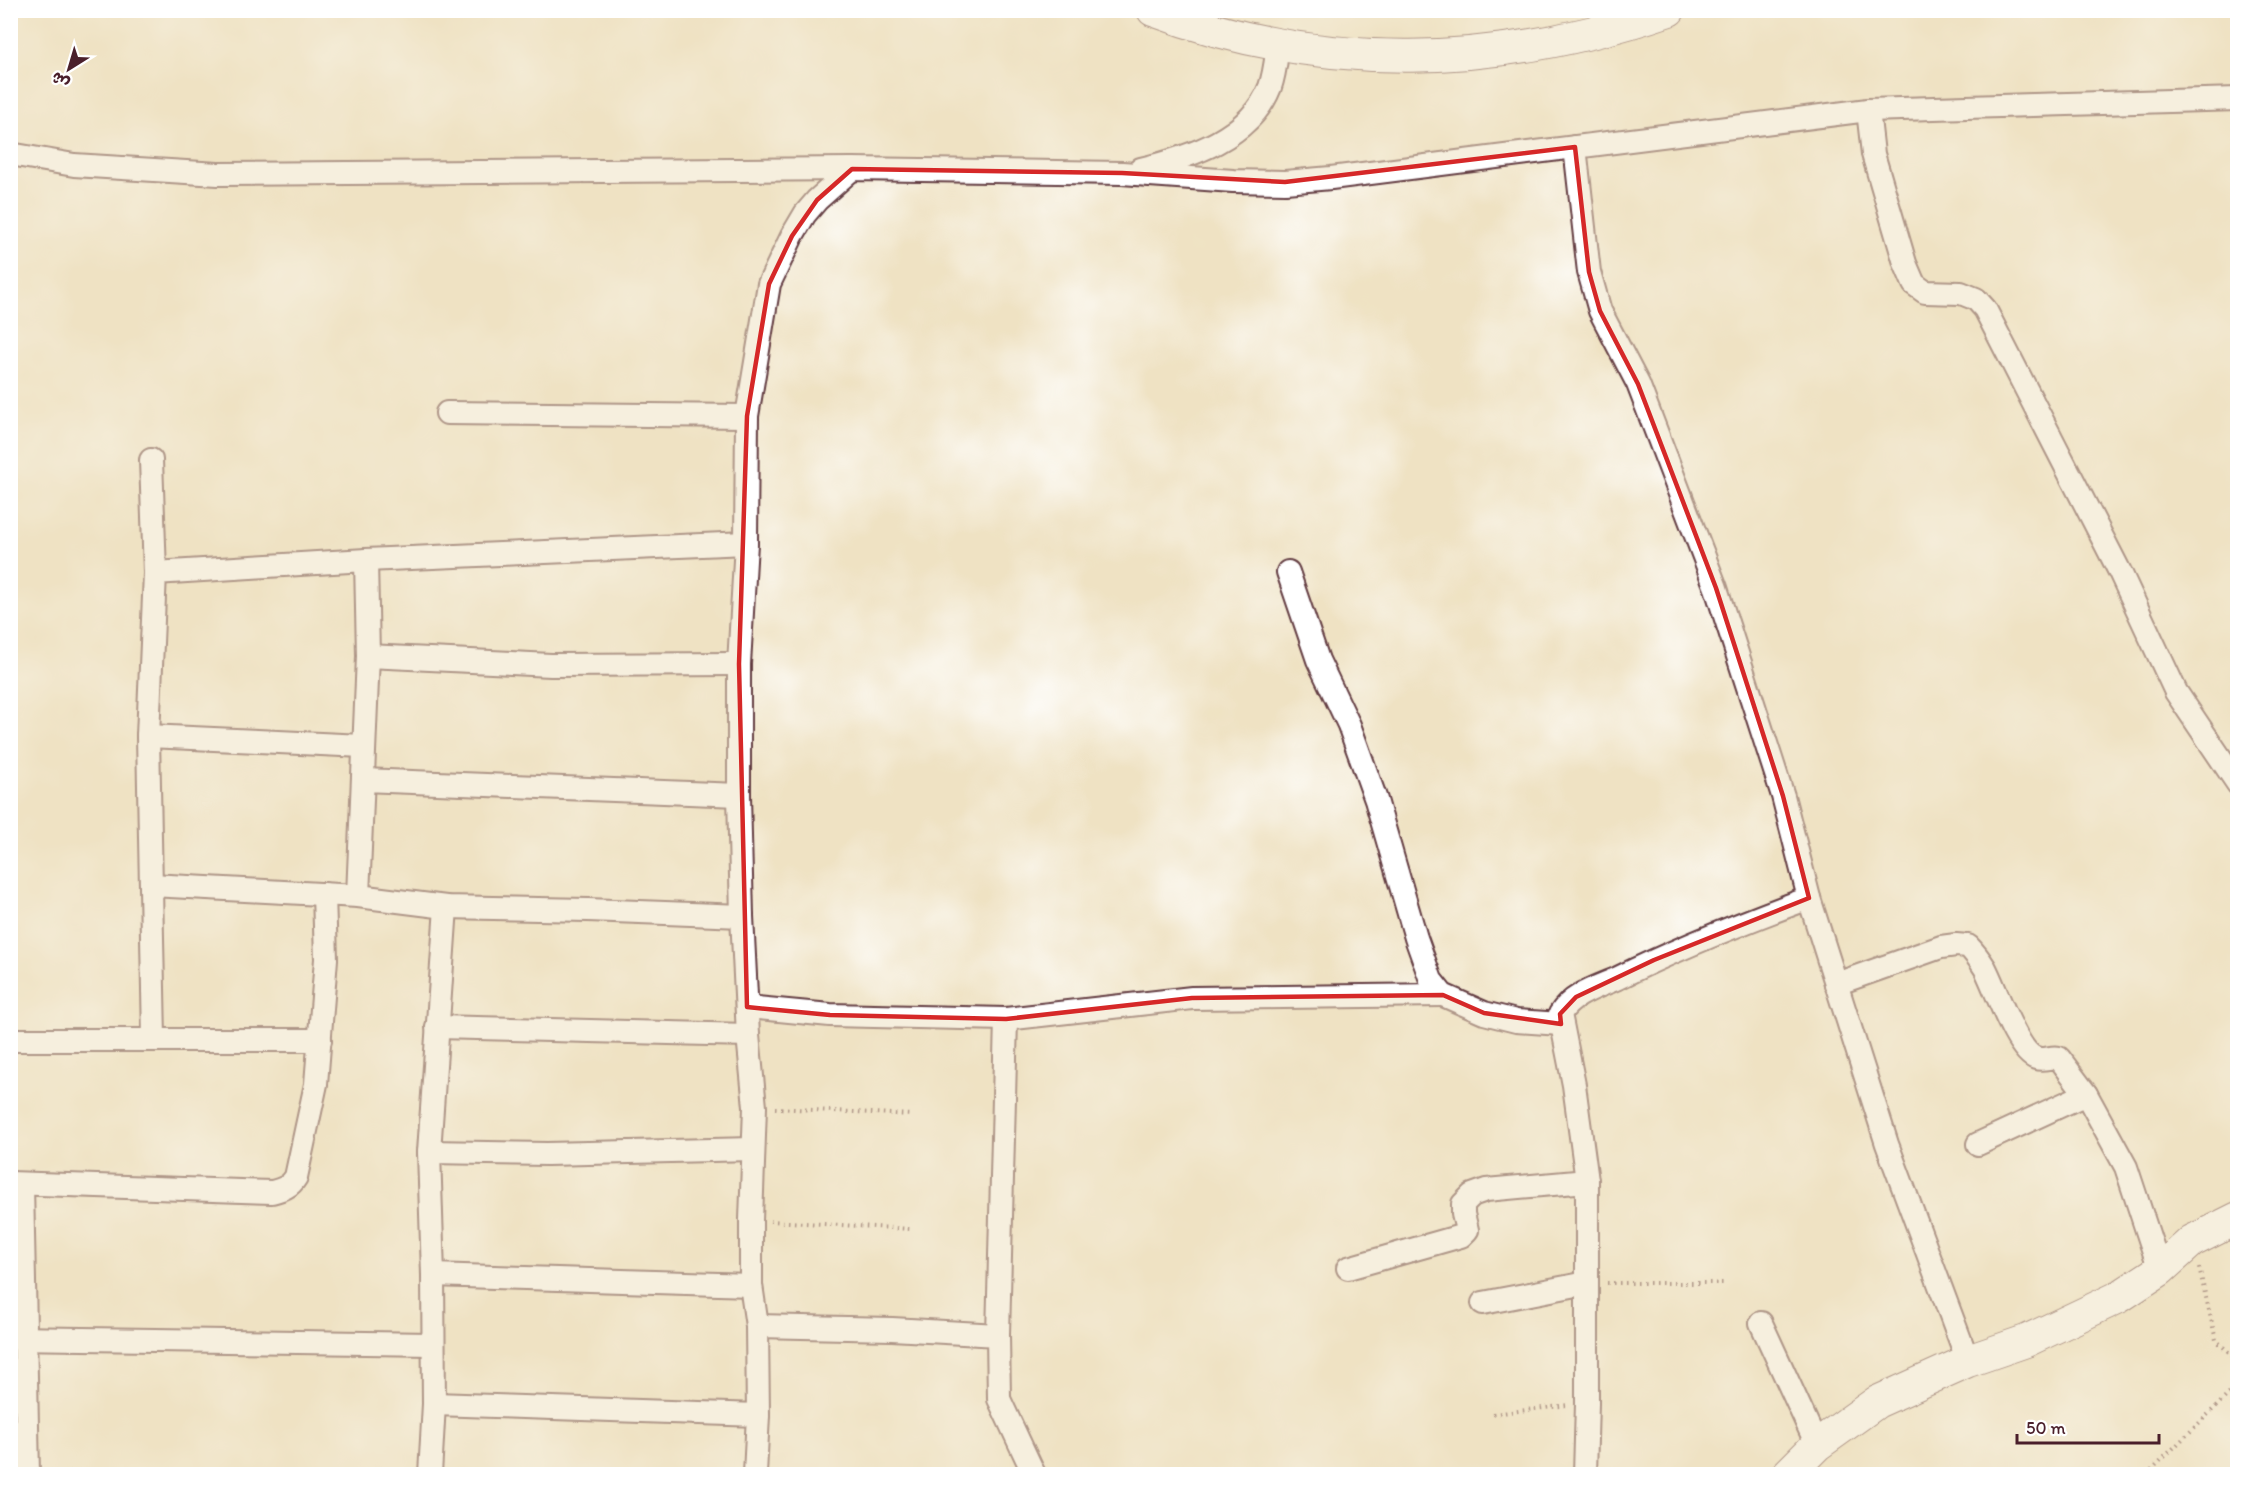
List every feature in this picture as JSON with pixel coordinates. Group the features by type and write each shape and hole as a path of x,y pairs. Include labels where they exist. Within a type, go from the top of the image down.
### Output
{"street":[{"path":"1153,10 1227,34 1278,45 1337,54 1394,57 1509,50 1621,27 1669,10"},
{"path":"1122,173 1185,156 1240,128 1257,109 1270,87 1278,45"},
{"path":"10,154 74,165 218,174 852,169 1122,173 1233,181 1285,182 1868,110 2238,99"},
{"path":"1868,110 1873,154 1905,263 1914,284 1925,292 1961,293 1976,299 1985,309 2120,572 2176,692 2238,784"},
{"path":"1575,147 1589,272 1600,311 1638,384 1716,588 1783,796 1809,898 1887,1144 1968,1361"},
{"path":"755,1474 758,1415 757,1326 751,1285 751,1220 755,1107 748,1035 739,795 739,664 746,543 747,416 769,284 805,214 817,200 852,169"},
{"path":"447,413 747,416"},
{"path":"151,459 155,573 148,736 154,1039"},
{"path":"155,573 746,543"},
{"path":"358,896 368,656 366,561"},
{"path":"1288,572 1318,660 1349,724 1376,800 1416,938 1431,980 1443,995"},
{"path":"368,656 551,665 739,664"},
{"path":"148,736 363,746"},
{"path":"363,780 739,795"},
{"path":"151,885 358,896 446,907 742,916"},
{"path":"28,1474 18,1337 16,1184 272,1192 292,1184 296,1178 316,1084 326,959 324,894"},
{"path":"1585,1474 1587,1181 1574,1085 1560,1014 1564,1006 1576,998 1654,960 1756,917 1809,898"},
{"path":"430,1474 434,1404 429,1152 446,907"},
{"path":"1836,984 1941,947 1968,946 1979,958 2006,1018 2029,1053 2040,1059 2060,1058 2086,1094 2126,1167 2160,1270"},
{"path":"747,1007 830,1015 1006,1019 1192,998 1443,995 1484,1013 1506,1019 1561,1024"},
{"path":"1006,1019 998,1335 999,1399 1034,1474"},
{"path":"437,1027 748,1035"},
{"path":"10,1040 320,1040"},
{"path":"1978,1144 2086,1094"},
{"path":"429,1152 547,1154 753,1149"},
{"path":"1348,1268 1461,1236 1467,1230 1463,1204 1472,1195 1486,1190 1587,1181"},
{"path":"1788,1474 1817,1444 1876,1402 1968,1361 2026,1341 2120,1297 2160,1270 2192,1241 2238,1218"},
{"path":"433,1275 751,1285"},
{"path":"1483,1303 1587,1283"},
{"path":"1761,1323 1817,1444"},
{"path":"757,1326 892,1329 998,1335"},
{"path":"18,1337 433,1344"},
{"path":"434,1404 758,1415"}],"path":[{"path":"755,1107 912,1115"},
{"path":"751,1220 910,1229"},
{"path":"2192,1241 2216,1340 2238,1361"},
{"path":"1587,1283 1723,1282"},
{"path":"2147,1474 2238,1385"},
{"path":"1493,1414 1587,1403"}],"highlighted area":[{"path":"1575,147 1589,272 1600,311 1638,384 1716,588 1783,796 1809,898 1654,960 1576,997 1560,1014 1561,1024 1484,1013 1443,995 1192,998 1006,1019 830,1015 747,1007 739,664 747,416 769,284 792,236 817,200 852,169 1122,173 1285,182"}]}
